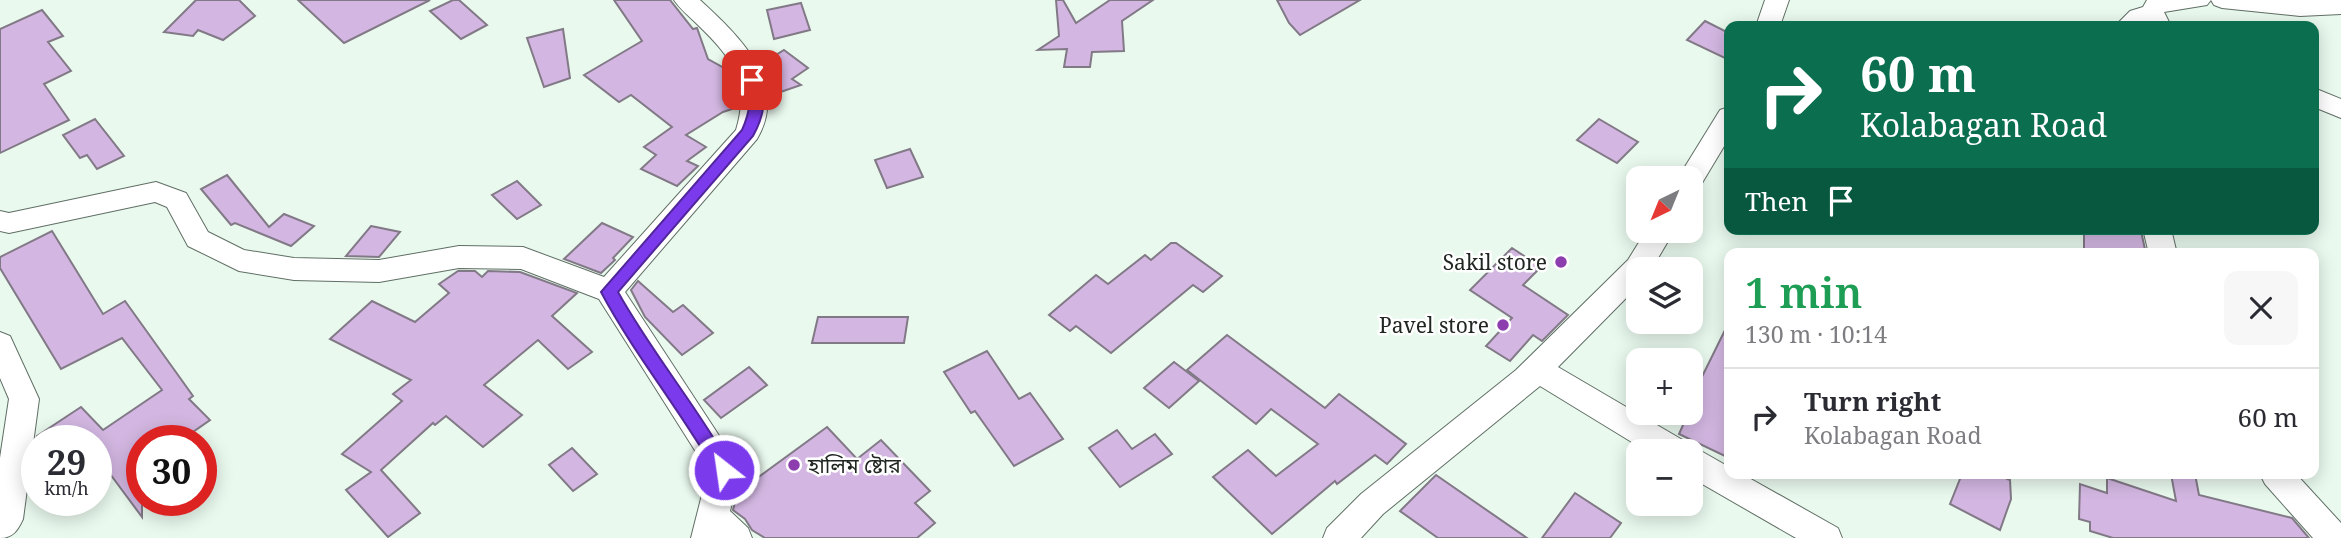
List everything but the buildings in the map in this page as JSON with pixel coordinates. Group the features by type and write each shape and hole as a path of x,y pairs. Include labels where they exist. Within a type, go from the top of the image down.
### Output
{"street":[{"path":"609,292 748,133 756,114 757,93 747,66 726,39 687,0"},
{"path":"1770,21 1777,0"},
{"path":"2132,21 2138,16 2155,20 2156,5 2199,0"},
{"path":"2222,0 2300,8 2341,6"},
{"path":"2319,99 2341,109"},
{"path":"1699,166 1724,124"},
{"path":"0,221 9,223 156,192 177,200 198,239 239,260 295,268 379,271 459,257 523,258 609,292 636,339 699,427 724,470 719,531"},
{"path":"1339,538 1373,504 1537,369 1638,268 1653,243"},
{"path":"0,344 24,399 7,519 0,526"},
{"path":"1537,369 1653,439"},
{"path":"1703,468 1826,538"},
{"path":"2281,479 2334,538"}],"place":[{"name":"Sakil store","path":"1561,262"},
{"name":"Pavel store","path":"1503,325"},
{"name":"হালিম ষ্টোর","path":"794,465"}],"route":[{"path":"724,470 699,427 636,339 609,292 748,133 756,114 757,93 752,80"}]}
